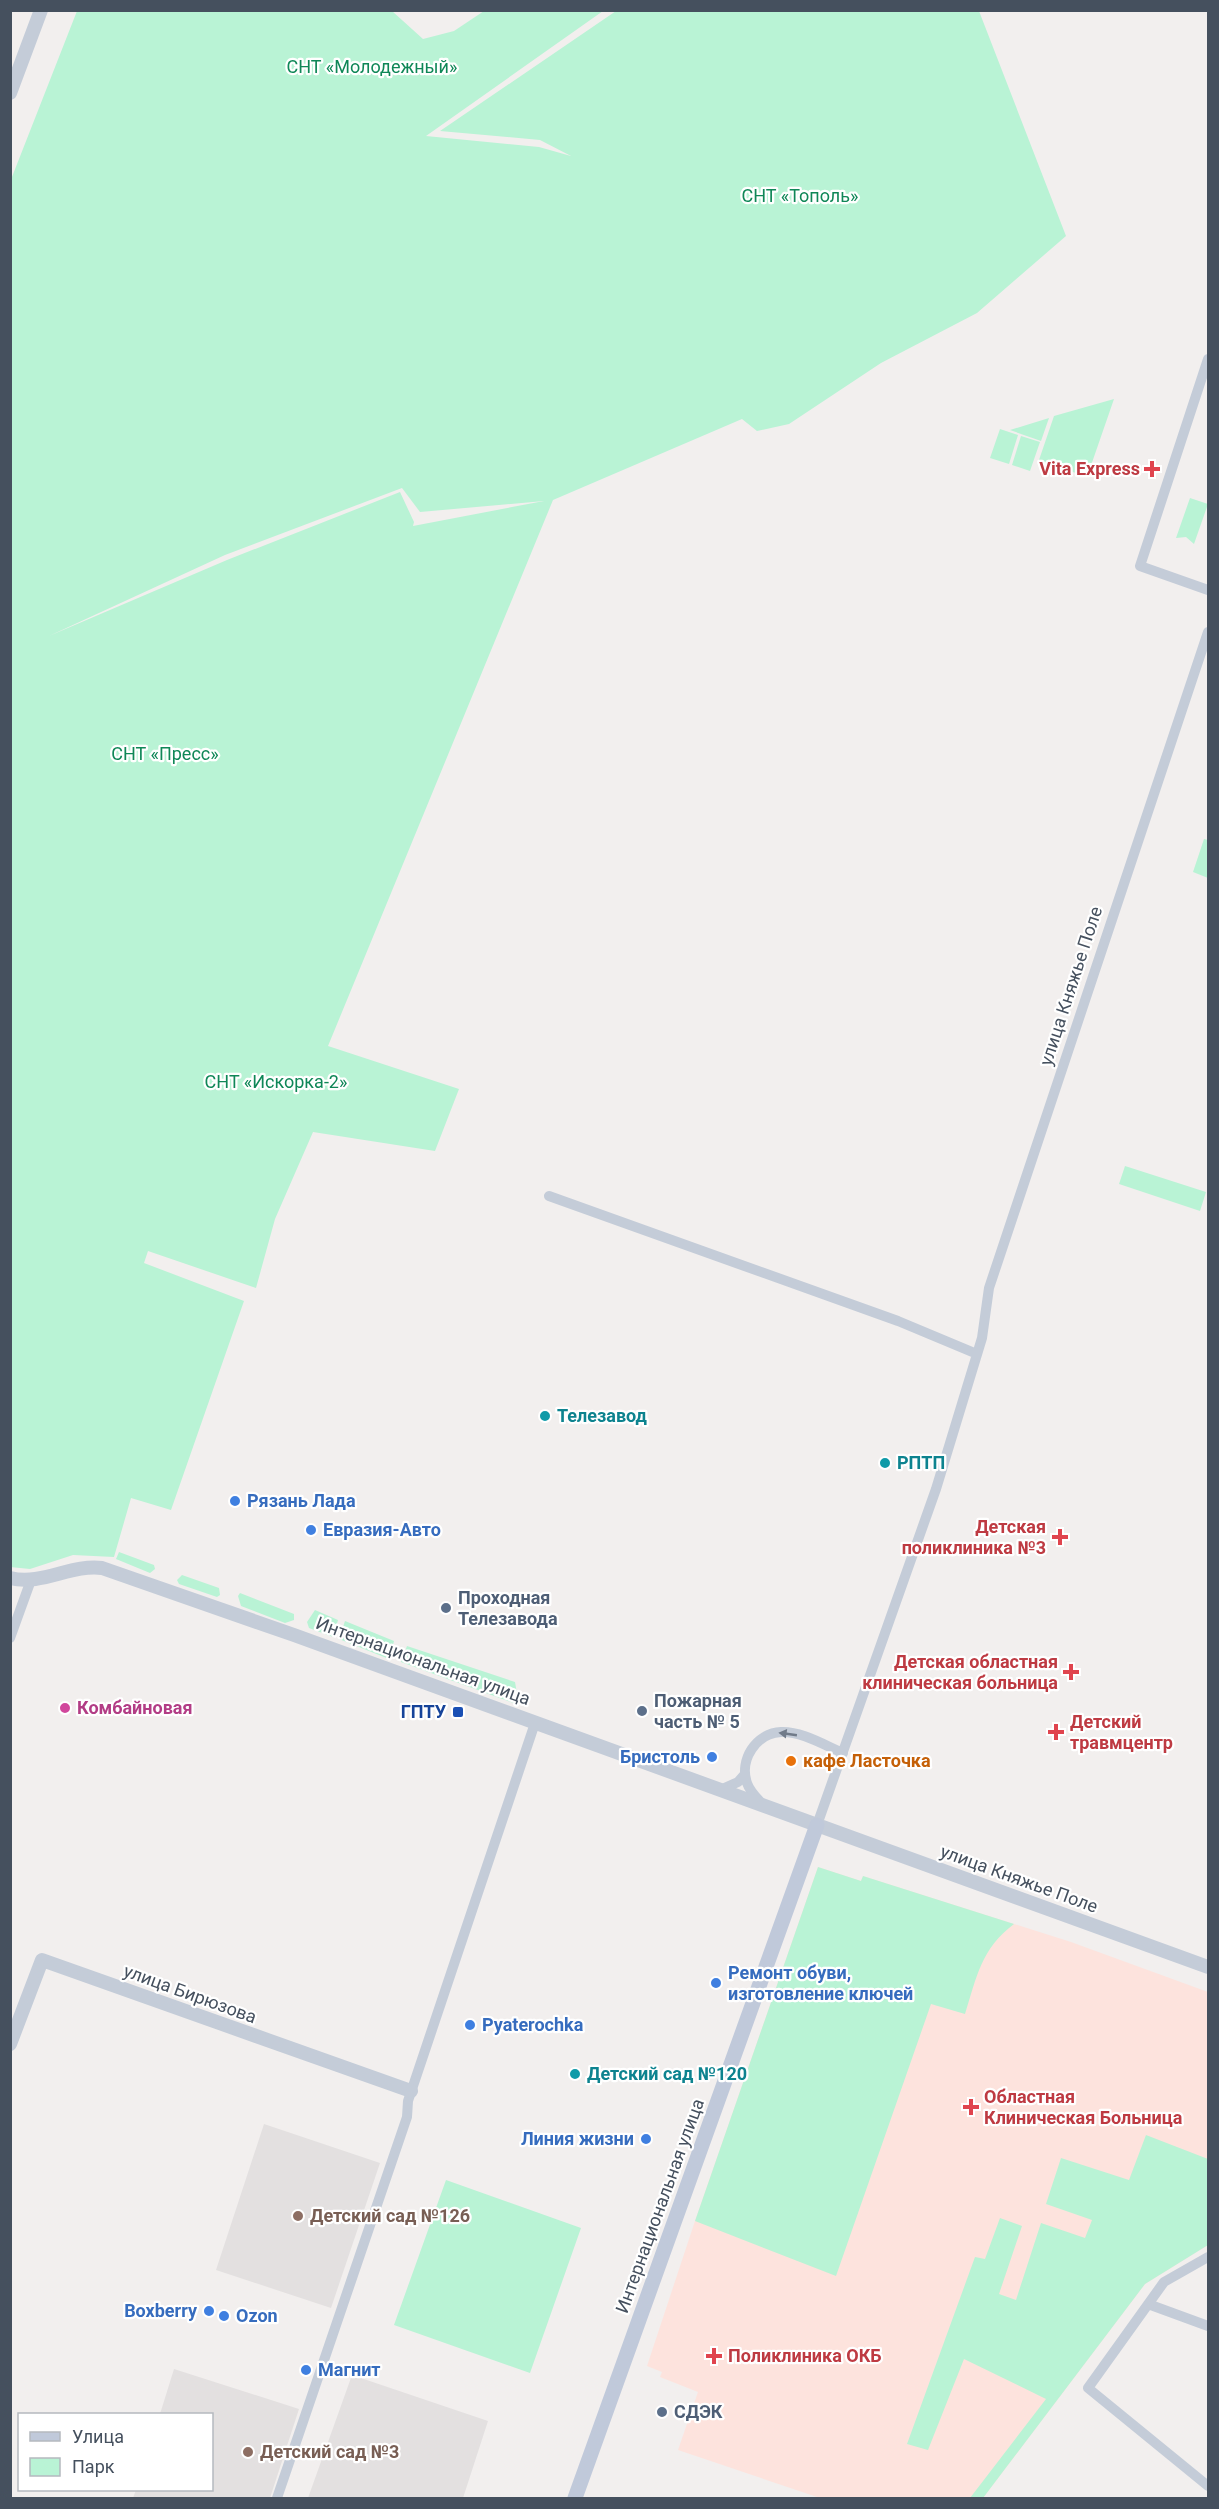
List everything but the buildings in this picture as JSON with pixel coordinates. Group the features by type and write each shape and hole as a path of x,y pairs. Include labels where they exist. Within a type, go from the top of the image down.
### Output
{"main road":[{"name":"Интернациональная улица","path":"575,2499 817,1825"}],"street":[{"path":"10,93 41,10"},
{"path":"1209,358 1140,566 1209,590"},
{"name":"улица Княжье Поле","path":"977,1354 982,1338 989,1288 1209,632"},
{"path":"549,1196 898,1321 977,1354"},
{"name":"Интернациональная улица","path":"10,1578 31,1580 81,1568 102,1568 817,1825 936,1489 977,1354"},
{"path":"10,1638 31,1580"},
{"path":"277,2499 407,2117 411,2091 535,1723"},
{"path":"764,1806 752,1792 745,1774 747,1756 753,1747 774,1733 802,1736 843,1753"},
{"path":"720,1790 738,1782 745,1774"},
{"name":"улица Княжье Поле","path":"817,1825 1209,1967"},
{"name":"улица Бирюзова","path":"10,2044 42,1960 411,2091"},
{"path":"1209,2257 1164,2282 1088,2388 1209,2486"},
{"path":"1148,2304 1209,2326"}],"shaded area":[{"name":"Областная Клиническая Больница","path":"818,1867 861,1881 863,1876 1071,1942 1208,1992 1208,2245 1145,2284 983,2498 820,2498 678,2450 698,2392 660,2377 662,2372 647,2366"},
{"name":"Детский сад №126","path":"264,2124 380,2163 331,2308 216,2270"},
{"name":"Детский сад №3","path":"174,2369 299,2409 270,2498 133,2498 136,2491 213,2491 213,2413 160,2413"},
{"path":"352,2375 488,2421 463,2498 308,2498"}],"green space":[{"path":"77,11 392,11 423,39 454,31 484,11 603,11 426,136 539,147 571,156 540,140 440,131 616,11 979,11 1066,236 977,313 881,363 789,424 757,431 742,419 553,500 328,1046 459,1089 435,1151 313,1132 275,1219 256,1288 148,1251 144,1263 244,1301 171,1510 131,1498 114,1557 73,1555 30,1569 10,1567 10,182","holes":["402,488 420,512 544,501 413,526 414,522 400,492 227,560 49,636 225,555"]},
{"path":"1114,399 1087,477 1039,460 1054,416"},
{"path":"1049,418 1041,441 1010,430"},
{"path":"1000,429 1018,435 1009,464 990,458"},
{"path":"1021,436 1040,442 1030,471 1012,465"},
{"path":"1190,498 1208,504 1194,544 1186,537 1176,538"},
{"path":"1204,839 1208,840 1208,878 1193,872"},
{"path":"1125,1166 1206,1192 1200,1211 1119,1184"},
{"path":"119,1552 154,1565 155,1569 150,1573 116,1559"},
{"path":"182,1575 219,1588 220,1595 217,1597 179,1584 177,1580"},
{"path":"240,1593 294,1614 294,1620 285,1623 241,1606 238,1596"},
{"path":"315,1610 338,1620 333,1637 309,1628 307,1622"},
{"path":"345,1621 394,1641 389,1659 339,1639"},
{"path":"407,1646 515,1682 519,1705 401,1662"},
{"path":"818,1867 861,1881 863,1876 1014,1924 1003,1933 987,1953 977,1975 965,2014 931,2004 836,2276 695,2221"},
{"path":"1146,2135 1208,2159 1208,2245 1145,2284 983,2498 970,2498 1046,2399 964,2359 928,2450 907,2444 975,2257 985,2259 1000,2218 1022,2226 999,2294 1016,2300 1041,2223 1085,2238 1092,2220 1046,2204 1061,2158 1129,2180"},
{"path":"446,2180 581,2228 530,2373 394,2325"}],"place":[{"name":"Vita Express","path":"1152,469"},
{"name":"Телезавод","path":"545,1416"},
{"name":"РПТП","path":"885,1463"},
{"name":"Рязань Лада","path":"235,1501"},
{"name":"Евразия-Авто","path":"311,1530"},
{"name":"Детская поликлиника №3","path":"1060,1537"},
{"name":"Проходная Телезавода","path":"446,1608"},
{"name":"Детская областная клиническая больница","path":"1071,1672"},
{"name":"Комбайновая","path":"65,1708"},
{"name":"Пожарная часть № 5","path":"642,1711"},
{"name":"ГПТУ","path":"458,1712"},
{"name":"Детский травмцентр","path":"1056,1732"},
{"name":"Бристоль","path":"712,1757"},
{"name":"кафе Ласточка","path":"791,1761"},
{"name":"Ремонт обуви, изготовление ключей","path":"716,1983"},
{"name":"Pyaterochka","path":"470,2025"},
{"name":"Детский сад №120","path":"575,2074"},
{"name":"Областная Клиническая Больница","path":"971,2107"},
{"name":"Линия жизни","path":"646,2139"},
{"name":"Детский сад №126","path":"298,2216"},
{"name":"Boxberry","path":"209,2311"},
{"name":"Ozon","path":"224,2316"},
{"name":"Поликлиника ОКБ","path":"714,2356"},
{"name":"Магнит","path":"306,2370"},
{"name":"СДЭК","path":"662,2412"},
{"name":"Детский сад №3","path":"248,2452"}],"park label":[{"name":"СНТ «Молодежный»","path":"372,67"},
{"name":"СНТ «Тополь»","path":"800,196"},
{"name":"СНТ «Пресс»","path":"165,754"},
{"name":"СНТ «Искорка-2»","path":"276,1082"}]}
